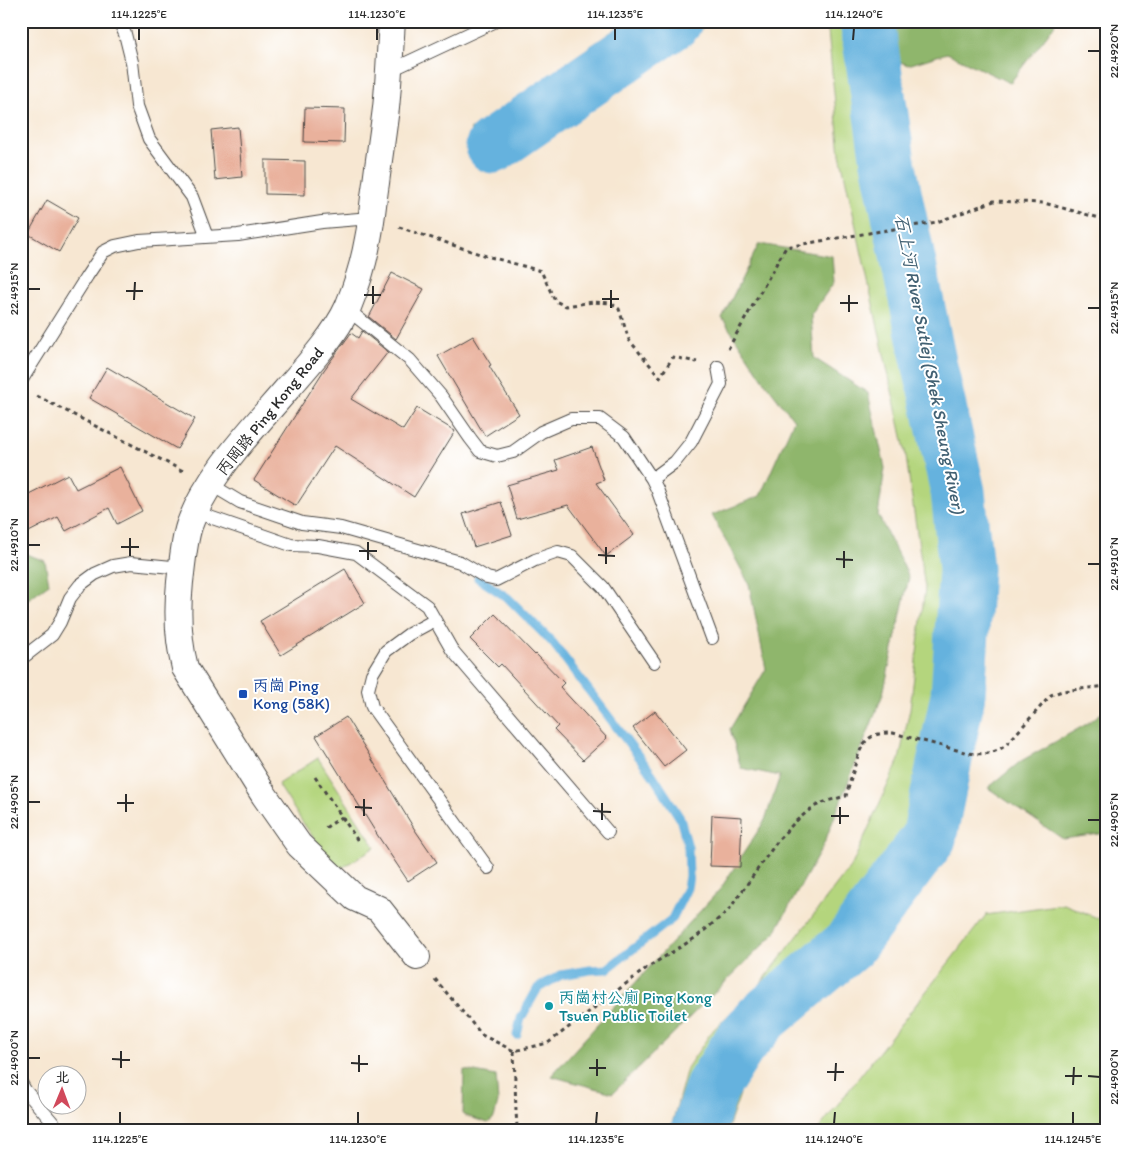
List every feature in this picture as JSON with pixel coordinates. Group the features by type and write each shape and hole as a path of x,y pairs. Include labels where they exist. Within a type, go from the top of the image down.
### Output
{"street":[{"name":"丙岡路 Ping Kong Road","path":"392,21 385,118 368,239 359,277 347,309 326,342 241,442 210,484 195,512 189,528 182,568 179,595 179,638 185,668 264,795 299,845 355,898 379,909 417,958"}],"lane":[{"path":"119,21 125,34 132,62 137,106 149,139 192,196 206,237"},
{"path":"389,71 496,21"},
{"path":"21,381 103,252 115,246 139,241 238,235 322,222 371,218"},
{"path":"347,309 410,360 441,396 480,451 496,456 513,452 541,432 572,419 600,419 624,437 657,489 712,638"},
{"path":"652,479 675,462 691,442 721,384 718,367"},
{"path":"210,484 240,502 302,523 340,528 460,562 487,578 496,580 535,560 558,552 572,556 603,586 654,662"},
{"path":"195,512 291,545 318,546 356,553 427,606 452,650 608,832"},
{"path":"21,659 52,635 60,622 70,598 80,585 95,574 113,566 131,564 182,568"},
{"path":"435,620 409,634 386,651 372,674 368,690 372,707 488,868"},
{"path":"21,1083 60,1131"}],"path":[{"path":"371,218 483,256 541,271 555,301 566,306 593,302 611,303 619,309 629,340 660,377 673,357 718,367 786,247 937,222 994,201 1044,203 1107,220"},
{"path":"30,392 210,484"},
{"path":"417,958 482,1036 514,1051 548,1043 648,967 695,938 728,911 779,839 795,822 813,806 846,796 860,749 868,738 881,733 900,734 968,753 986,754 1001,749 1011,740 1050,695 1062,691 1107,686"},
{"path":"315,777 358,841"},
{"path":"299,845 342,817"},
{"path":"514,1051 516,1131"}],"green space":[{"path":"627,21 713,21 502,163 470,130"},
{"path":"827,21 887,21 899,99 947,366 980,530 978,666 968,739 941,836 857,951 800,1000 747,1074 727,1131 670,1131 687,1068 712,1031 759,986 852,865 899,760 910,709 925,588 905,450 840,154"},
{"path":"887,21 1055,21 1054,26 1010,83 947,53 908,65 893,59"},
{"path":"759,244 832,256 834,282 811,315 814,358 868,393 885,468 878,515 909,577 883,694 823,846 774,934 613,1093 551,1076 721,888 765,820 780,776 741,768 730,729 766,669 749,584 712,515 760,496 794,420 764,381 722,318"},
{"path":"21,552 45,561 49,584 21,604"},
{"path":"1107,709 1107,833 1063,839 988,788 1021,761 1085,725"},
{"path":"318,758 375,847 337,871 278,784"},
{"path":"1064,904 1107,922 1107,1131 817,1131 986,915"},
{"path":"464,1070 496,1076 498,1102 494,1118 488,1123 463,1115"}],"building":[{"path":"305,108 345,109 344,143 304,142"},
{"path":"238,127 242,177 215,180 211,130"},
{"path":"265,160 305,161 305,195 265,194"},
{"path":"47,200 78,218 59,252 28,234"},
{"path":"392,273 424,289 396,339 369,317"},
{"path":"362,331 388,352 351,399 403,430 417,408 455,431 414,497 335,446 296,506 254,480 324,370 351,333 358,338"},
{"path":"473,336 519,414 485,436 438,356"},
{"path":"107,367 195,419 177,449 89,398"},
{"path":"592,447 604,480 596,483 634,535 606,556 568,505 517,519 507,485 559,470 555,460"},
{"path":"120,467 142,511 117,524 109,508 66,531 58,517 21,536 21,498 68,474 76,489"},
{"path":"501,502 512,535 474,547 463,514"},
{"path":"345,569 365,603 281,655 260,621"},
{"path":"495,614 564,683 560,687 607,738 583,760 554,730 558,726 501,664 498,667 470,639"},
{"path":"655,711 686,750 664,767 633,728"},
{"path":"346,717 415,830 437,862 408,881 316,736"},
{"path":"712,815 742,817 740,867 710,866"}],"waterway":[{"name":"石上河 River Sutlej (Shek Sheung River)","path":"493,146 675,21"},
{"name":"石上河 River Sutlej (Shek Sheung River)","path":"698,1131 712,1087 740,1043 762,1018 849,945 929,838 958,695 966,569 958,492 888,162 867,21"},
{"path":"478,578 508,598 553,643 652,774 680,818 688,847 689,876 687,888 672,919 607,969 561,975 538,988 521,1018 517,1035"}],"place":[{"name":"丙崗 Ping Kong (58K)","path":"243,694"},
{"name":"丙崗村公廁 Ping Kong Tsuen Public Toilet","path":"549,1006"}]}
